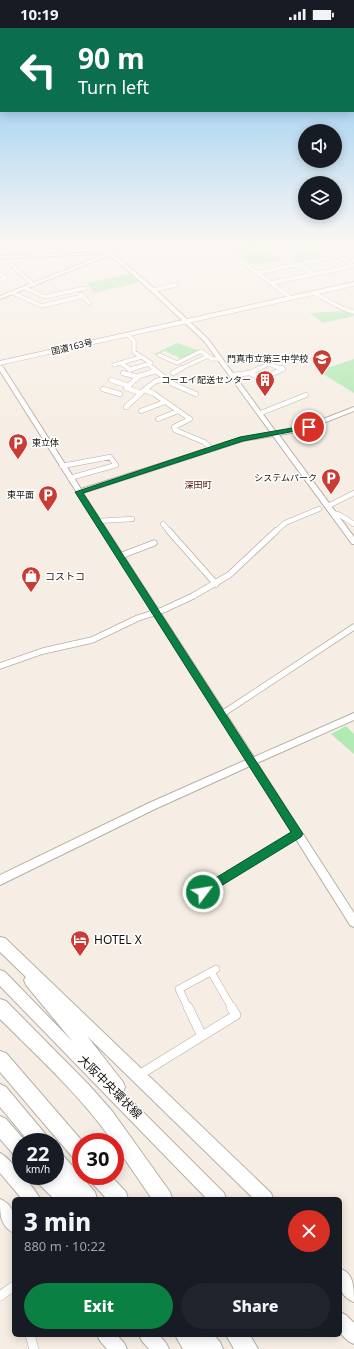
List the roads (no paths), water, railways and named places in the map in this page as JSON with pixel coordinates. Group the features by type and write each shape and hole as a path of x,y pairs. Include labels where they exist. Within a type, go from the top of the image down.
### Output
{"highway":[{"name":"国道163号","path":"0,362 260,304"},
{"name":"国道163号","path":"0,362 186,320"},
{"path":"0,1007 83,1091 116,1129 162,1197"},
{"path":"0,1059 72,1143"},
{"path":"0,1093 33,1133"},
{"path":"0,1125 12,1139"},
{"path":"64,1170 86,1197"},
{"path":"47,1185 55,1197"},
{"path":"54,1185 65,1197"},
{"path":"107,1185 117,1197"},
{"path":"187,1337 196,1349"},
{"path":"202,1337 213,1349"},
{"path":"238,1337 248,1349"}],"main road":[{"path":"2,944 263,1197"},
{"path":"2,944 76,1034 145,1122"},
{"name":"大阪中央環状線","path":"0,977 145,1122 216,1197"},
{"path":"0,1161 30,1197"},
{"path":"0,1207 12,1222"},
{"path":"342,1277 354,1289"},
{"path":"342,1277 354,1294"},
{"path":"342,1323 354,1335"},
{"path":"108,1337 118,1349"},
{"path":"150,1337 160,1349"}],"street":[{"path":"37,304 42,306 52,304"},
{"path":"168,304 206,340 261,413 354,542"},
{"path":"336,304 348,311 354,312"},
{"path":"128,334 134,341 134,352 151,363 148,364"},
{"path":"159,355 177,363 201,351 212,359 220,359"},
{"path":"173,373 208,356"},
{"path":"114,365 141,357"},
{"path":"121,363 130,370 148,364"},
{"path":"148,364 173,384 196,394"},
{"path":"233,375 250,373 269,364 283,369 262,379 250,373"},
{"path":"0,367 354,922"},
{"path":"116,398 138,377 156,371"},
{"path":"123,373 138,377"},
{"path":"126,407 156,381 166,378"},
{"path":"111,380 142,392 153,393 190,420 174,428 175,430 204,442 212,449"},
{"path":"103,389 120,394"},
{"path":"261,413 306,395"},
{"path":"141,412 165,402"},
{"path":"79,492 253,436 300,430 354,409"},
{"path":"158,419 178,411"},
{"path":"62,466 110,457 116,465 70,478"},
{"path":"328,506 354,493"},
{"path":"0,666 43,651 92,640 216,584 243,564 260,545 285,523 319,509"},
{"path":"333,513 340,515 354,524"},
{"path":"97,520 132,519"},
{"path":"163,524 216,584"},
{"path":"120,556 154,543"},
{"path":"222,714 354,627"},
{"path":"0,880 152,806 354,716"},
{"path":"203,892 298,834"},
{"path":"137,1076 202,1036 236,1015 214,971 179,989 202,1036"},
{"path":"0,1296 12,1287"},
{"path":"31,1337 34,1349"}],"place":[{"name":"門真市立第三中学校","path":"322,376"},
{"name":"コーエイ配送センター","path":"265,397"},
{"name":"東立体","path":"18,460"},
{"name":"システムパーク","path":"331,495"},
{"name":"東平面","path":"48,512"},
{"name":"コストコ","path":"31,593"},
{"name":"HOTEL X","path":"80,957"}],"district":[{"name":"深田町","path":"198,485"}]}
